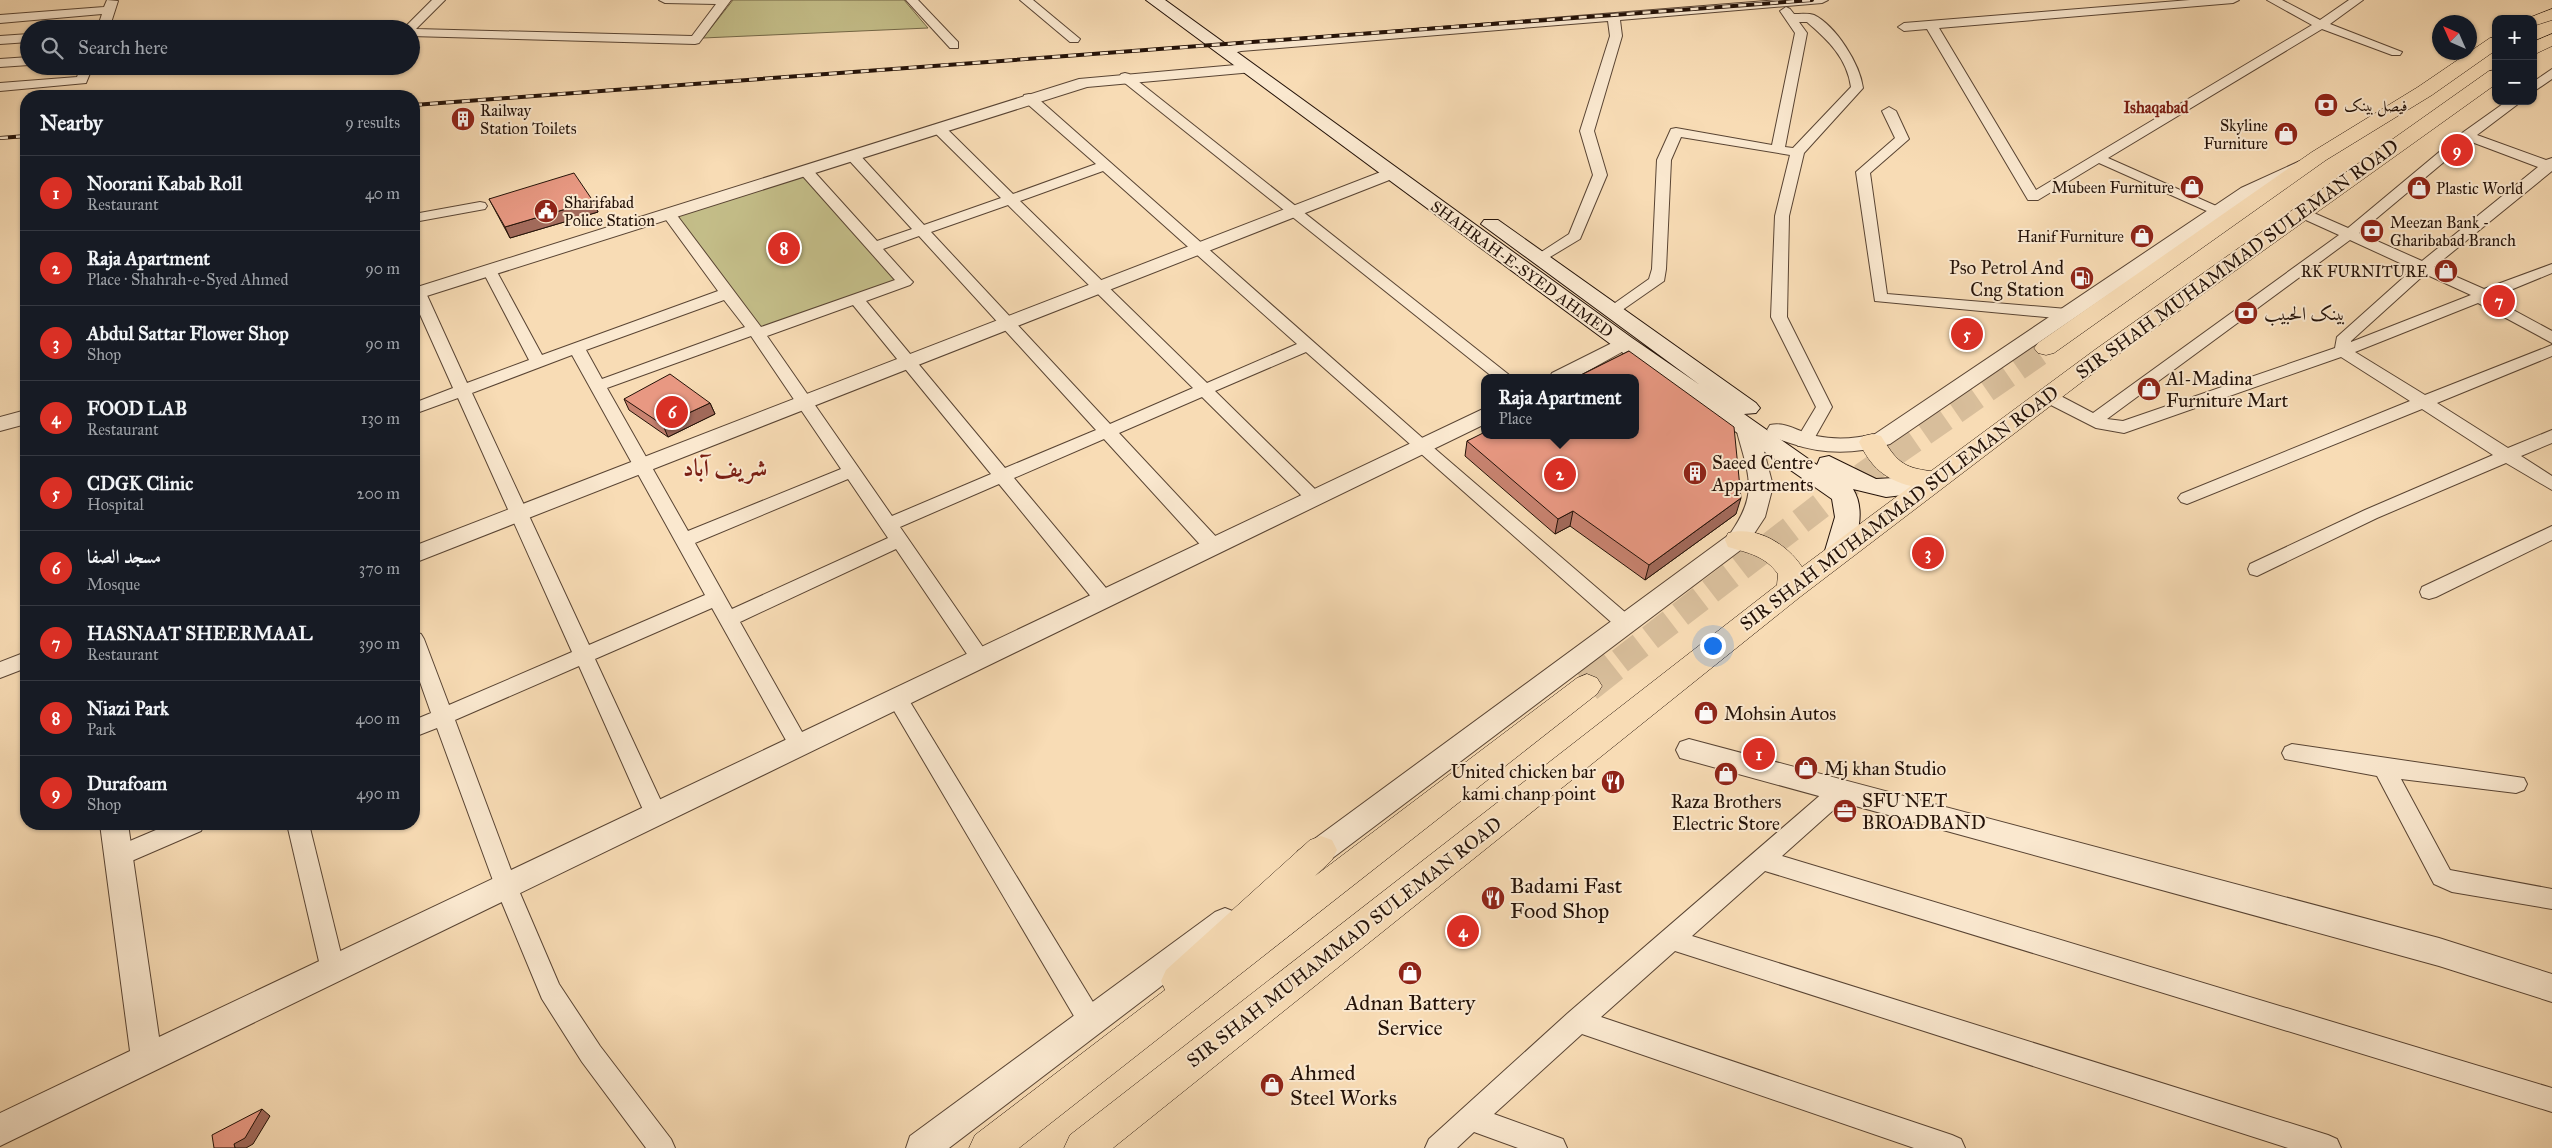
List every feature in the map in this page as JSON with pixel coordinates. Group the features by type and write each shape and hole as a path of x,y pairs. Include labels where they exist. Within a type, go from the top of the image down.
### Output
{"highway":[{"path":"2537,20 2552,14"},
{"path":"2537,48 2552,39"},
{"name":"SIR SHAH MUHAMMAD SULEMAN ROAD","path":"2046,348 2319,156 2425,91 2492,45"},
{"name":"SIR SHAH MUHAMMAD SULEMAN ROAD","path":"1083,1148 1837,554 2047,396 2492,78"},
{"path":"1872,442 1878,456 1887,466 1910,478 1932,483"},
{"path":"1738,540 1762,545 1781,557 1792,573 1790,590"},
{"path":"988,1148 1587,686"},
{"path":"1076,1079 1159,998 1321,850"}],"main road":[{"name":"SHAHRAH-E-SYED AHMED","path":"1154,0 1232,50 1540,259 1778,430 1858,484 1884,490 1932,483"},
{"name":"SHAHRAH-E-SYED AHMED","path":"1174,0 1232,50 1247,69 1624,343 1844,495 1848,518 1837,554"}],"street":[{"path":"418,20 439,0"},
{"path":"666,0 725,1"},
{"path":"912,0 954,45"},
{"path":"1026,0 1074,39"},
{"path":"1232,50 1822,0"},
{"path":"1904,27 2233,0"},
{"path":"2273,0 2321,25 2396,52"},
{"path":"1931,25 2033,197 2321,25 2357,0"},
{"path":"420,32 695,40 725,1"},
{"path":"1778,150 1801,33 1782,3"},
{"path":"0,19 110,5 106,20"},
{"path":"1540,259 1576,236 1600,175 1587,131 1616,36 1614,17"},
{"path":"1791,18 1810,18 1836,41 1857,76 1857,88 1797,152 1782,216 1779,316 1824,407 1804,442"},
{"path":"0,40 20,39"},
{"path":"0,63 20,62"},
{"path":"420,293 1029,98 1085,82 1125,77 1247,69"},
{"path":"2537,85 2552,73"},
{"path":"2,90 82,80 84,75"},
{"path":"1125,77 1500,374"},
{"path":"1029,98 1420,446 1626,624"},
{"path":"2094,420 2351,233 2467,136 2510,105"},
{"path":"1889,111 1902,139 1863,172 1880,298 2068,314"},
{"path":"938,128 1314,498"},
{"path":"1613,310 1656,281 1659,269 1664,160 1676,132 1797,152"},
{"path":"2467,136 2550,165"},
{"path":"852,155 1212,546"},
{"path":"1778,430 1804,442 1825,447 1855,446 1882,439 2247,192 2319,156"},
{"path":"2098,158 2218,212"},
{"path":"2343,351 2343,340 2424,266 2550,165"},
{"path":"876,248 1104,166"},
{"path":"598,386 906,282 805,170"},
{"path":"420,553 1391,173"},
{"path":"420,217 480,206"},
{"path":"668,213 728,292 980,658"},
{"path":"2302,213 2424,266 2481,296 2552,338"},
{"path":"2047,396 2111,427 2124,427 2343,351 2552,268"},
{"path":"489,270 538,362"},
{"path":"420,407 728,292"},
{"path":"856,299 1104,599"},
{"path":"420,302 585,655 656,814"},
{"path":"1566,374 1624,343"},
{"path":"728,619 1003,476 1307,346"},
{"path":"576,349 799,745"},
{"path":"2187,498 2552,350"},
{"path":"2343,351 2552,484"},
{"path":"0,1130 1481,417"},
{"path":"0,424 20,419"},
{"path":"922,1148 1090,1020 1738,540 1754,517 1762,486 1747,428"},
{"path":"2257,568 2370,514 2552,436"},
{"path":"685,540 852,471"},
{"path":"2429,592 2552,532"},
{"path":"420,726 717,598"},
{"path":"420,656 506,886 550,990 602,1068 662,1148"},
{"path":"0,670 20,662"},
{"path":"897,698 1090,1020"},
{"path":"1689,750 2439,952 2552,988"},
{"path":"2292,753 2384,768 2516,784"},
{"path":"2384,768 2442,877 2452,882 2552,899"},
{"path":"1438,1148 1577,1021 1672,940 1840,791"},
{"path":"115,830 147,1059"},
{"path":"119,856 179,830"},
{"path":"299,830 333,970"},
{"path":"1762,860 2552,1100"},
{"path":"1672,940 2328,1148"},
{"path":"1577,1021 1952,1148"},
{"path":"1470,1118 1554,1148"}],"shaded area":[{"path":"733,0 904,0 928,28 703,38"},
{"path":"805,170 905,282 758,334 667,214"}],"building":[{"name":"Sharifabad Police Station","path":"574,173 593,201 505,227 489,199"},
{"path":"1629,351 1734,427 1741,498 1649,565 1573,511 1558,519 1467,441 1481,434 1481,439 1639,439 1639,374 1583,374"},
{"path":"670,374 710,403 663,425 624,399"},
{"path":"262,1109 245,1138 234,1144 235,1148 214,1148 212,1135"}],"tunnel":[{"path":"1620,661 1836,494 2046,348"},
{"path":"1587,686 1621,659"}],"railway":[{"path":"420,105 1812,0"},
{"path":"0,138 20,136"}],"place":[{"name":"فیصل بینک","path":"2326,105"},
{"name":"Railway Station Toilets","path":"463,119"},
{"name":"Skyline Furniture","path":"2286,134"},
{"name":"Durafoam","path":"2457,150"},
{"name":"Mubeen Furniture","path":"2192,187"},
{"name":"Plastic World","path":"2419,188"},
{"name":"Sharifabad Police Station","path":"546,211"},
{"name":"Meezan Bank - Gharibabad Branch","path":"2372,231"},
{"name":"Hanif Furniture","path":"2142,236"},
{"name":"Niazi Park","path":"784,248"},
{"name":"RK FURNITURE","path":"2446,271"},
{"name":"Pso Petrol And Cng Station","path":"2082,278"},
{"name":"HASNAAT SHEERMAAL","path":"2499,301"},
{"name":"بينک الحبيب","path":"2246,313"},
{"name":"CDGK Clinic","path":"1967,334"},
{"name":"Al-Madina Furniture Mart","path":"2149,389"},
{"name":"مسجد الصفا","path":"672,412"},
{"name":"Saeed Centre Appartments","path":"1695,473"},
{"name":"Raja Apartment","path":"1560,474"},
{"name":"Abdul Sattar Flower Shop","path":"1928,553"},
{"name":"Mohsin Autos","path":"1706,713"},
{"name":"Noorani Kabab Roll","path":"1759,754"},
{"name":"Mj khan Studio","path":"1806,768"},
{"name":"Raza Brothers Electric Store","path":"1726,774"},
{"name":"United chicken bar kami chanp point","path":"1613,782"},
{"name":"SFU NET BROADBAND","path":"1845,811"},
{"name":"Badami Fast Food Shop","path":"1493,898"},
{"name":"FOOD LAB","path":"1463,931"},
{"name":"Adnan Battery Service","path":"1410,973"},
{"name":"Ahmed Steel Works","path":"1272,1085"}],"district":[{"name":"Ishaqabad","path":"2156,107"},
{"name":"شريف آباد","path":"725,468"}]}
